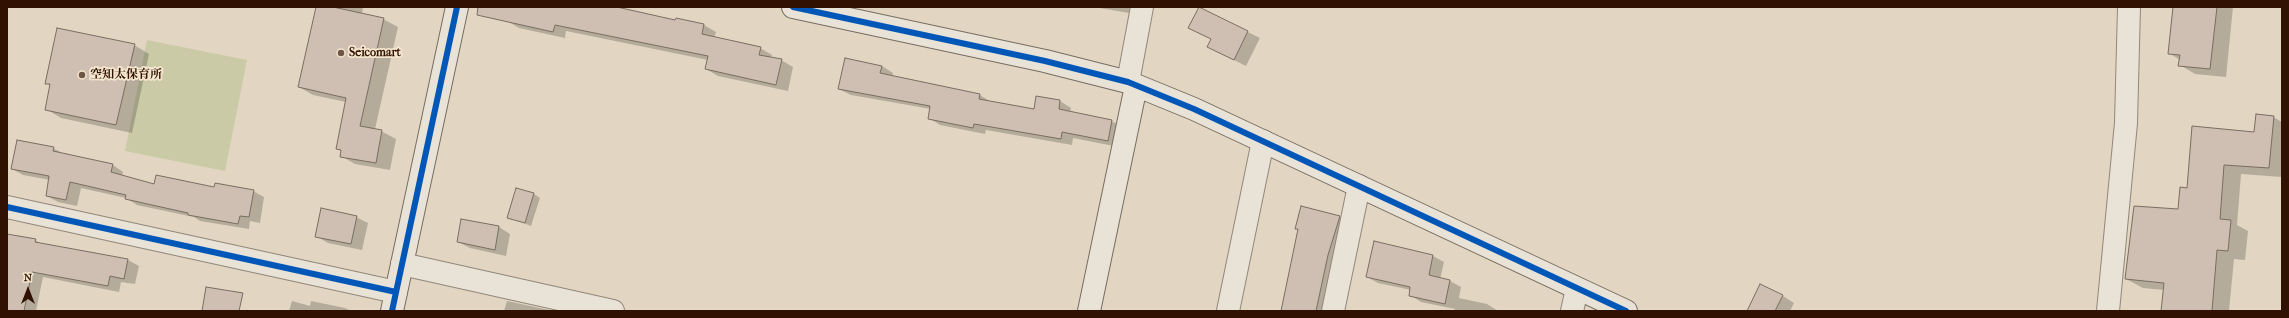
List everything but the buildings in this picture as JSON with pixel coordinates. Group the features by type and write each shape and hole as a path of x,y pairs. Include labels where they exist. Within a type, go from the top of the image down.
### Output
{"street":[{"path":"7,207 394,302 457,7"},
{"path":"793,7 1045,61 1132,84 1263,141 1626,311"},
{"path":"1089,311 1132,84 1142,7"},
{"path":"2108,311 2126,123 2129,7"},
{"path":"1228,311 1263,141"},
{"path":"1334,311 1359,186"},
{"path":"402,264 613,311"},
{"path":"1572,311 1577,289"}],"green space":[{"path":"147,40 247,60 225,171 125,151"}],"cycle path":[{"path":"392,311 457,7"},
{"path":"793,7 1045,61 1128,82 1194,109 1626,311"},
{"path":"7,207 396,292"}],"place":[{"name":"Seicomart","path":"341,53"},
{"name":"空知太保育所","path":"82,75"}]}
